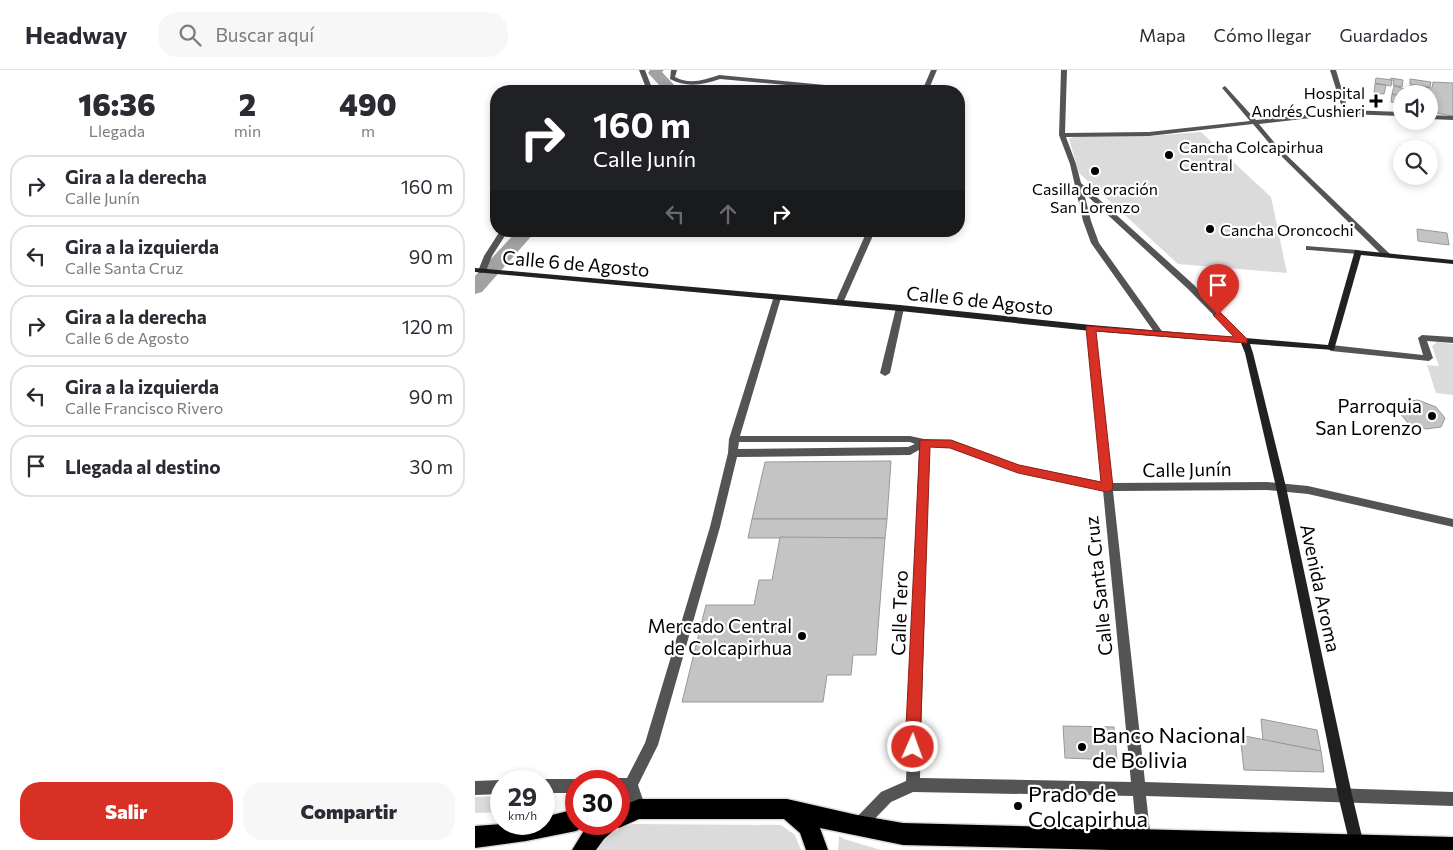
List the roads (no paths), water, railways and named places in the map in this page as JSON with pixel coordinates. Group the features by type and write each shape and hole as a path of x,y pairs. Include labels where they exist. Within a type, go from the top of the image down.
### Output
{"highway":[{"path":"787,809 804,820 815,837 817,850"},
{"path":"630,812 787,809 857,826 903,834 1453,848"},
{"path":"475,837 541,829 565,823"},
{"path":"583,850 594,835"}],"main road":[{"path":"1331,348 1357,252 1453,262"},
{"name":"Calle 6 de Agosto","path":"481,270 900,308 1091,328 1331,348"},
{"name":"Avenida Aroma","path":"1243,341 1249,353 1281,487 1357,845"}],"street":[{"path":"642,70 648,85"},
{"path":"674,70 672,78 677,82 705,82 719,77 804,85"},
{"path":"928,85 934,70"},
{"path":"1064,70 1062,135 1073,164 1087,221 1095,244 1161,334"},
{"path":"1333,70 1346,112"},
{"path":"1225,88 1252,122 1387,256"},
{"path":"1062,135 1149,134 1346,112 1393,114"},
{"path":"1438,117 1453,118"},
{"path":"1078,183 1191,287 1243,341"},
{"path":"481,270 500,237"},
{"path":"839,303 868,237"},
{"path":"1309,248 1357,252"},
{"path":"630,777 651,745 715,527 733,453 734,439 777,298"},
{"path":"885,374 900,308"},
{"name":"Calle Santa Cruz","path":"1091,328 1137,789 1144,840"},
{"name":"Calle 6 de Agosto","path":"1331,348 1429,358 1422,338 1453,340"},
{"name":"Calle Junín","path":"734,439 910,439 924,443 951,444 1018,468 1107,487 1281,487 1308,490 1453,523"},
{"name":"Calle Junín","path":"733,453 911,452 924,443"},
{"name":"Calle Tero","path":"913,785 924,443"},
{"path":"857,826 886,797 913,785 1453,798"},
{"path":"475,788 490,787"}],"waterway":[{"path":"657,70 655,73 667,85"},
{"path":"475,288 522,237"}],"place":[{"name":"Hospital Andrés Cushieri","path":"1376,101"},
{"name":"Cancha Colcapirhua Central","path":"1169,155"},
{"name":"Casilla de oración San Lorenzo","path":"1095,171"},
{"name":"Cancha Oroncochi","path":"1210,229"},
{"name":"Parroquia San Lorenzo","path":"1432,416"},
{"name":"Mercado Central de Colcapirhua","path":"802,636"},
{"name":"Banco Nacional de Bolivia","path":"1082,747"},
{"name":"Prado de Colcapirhua","path":"1018,806"}]}
